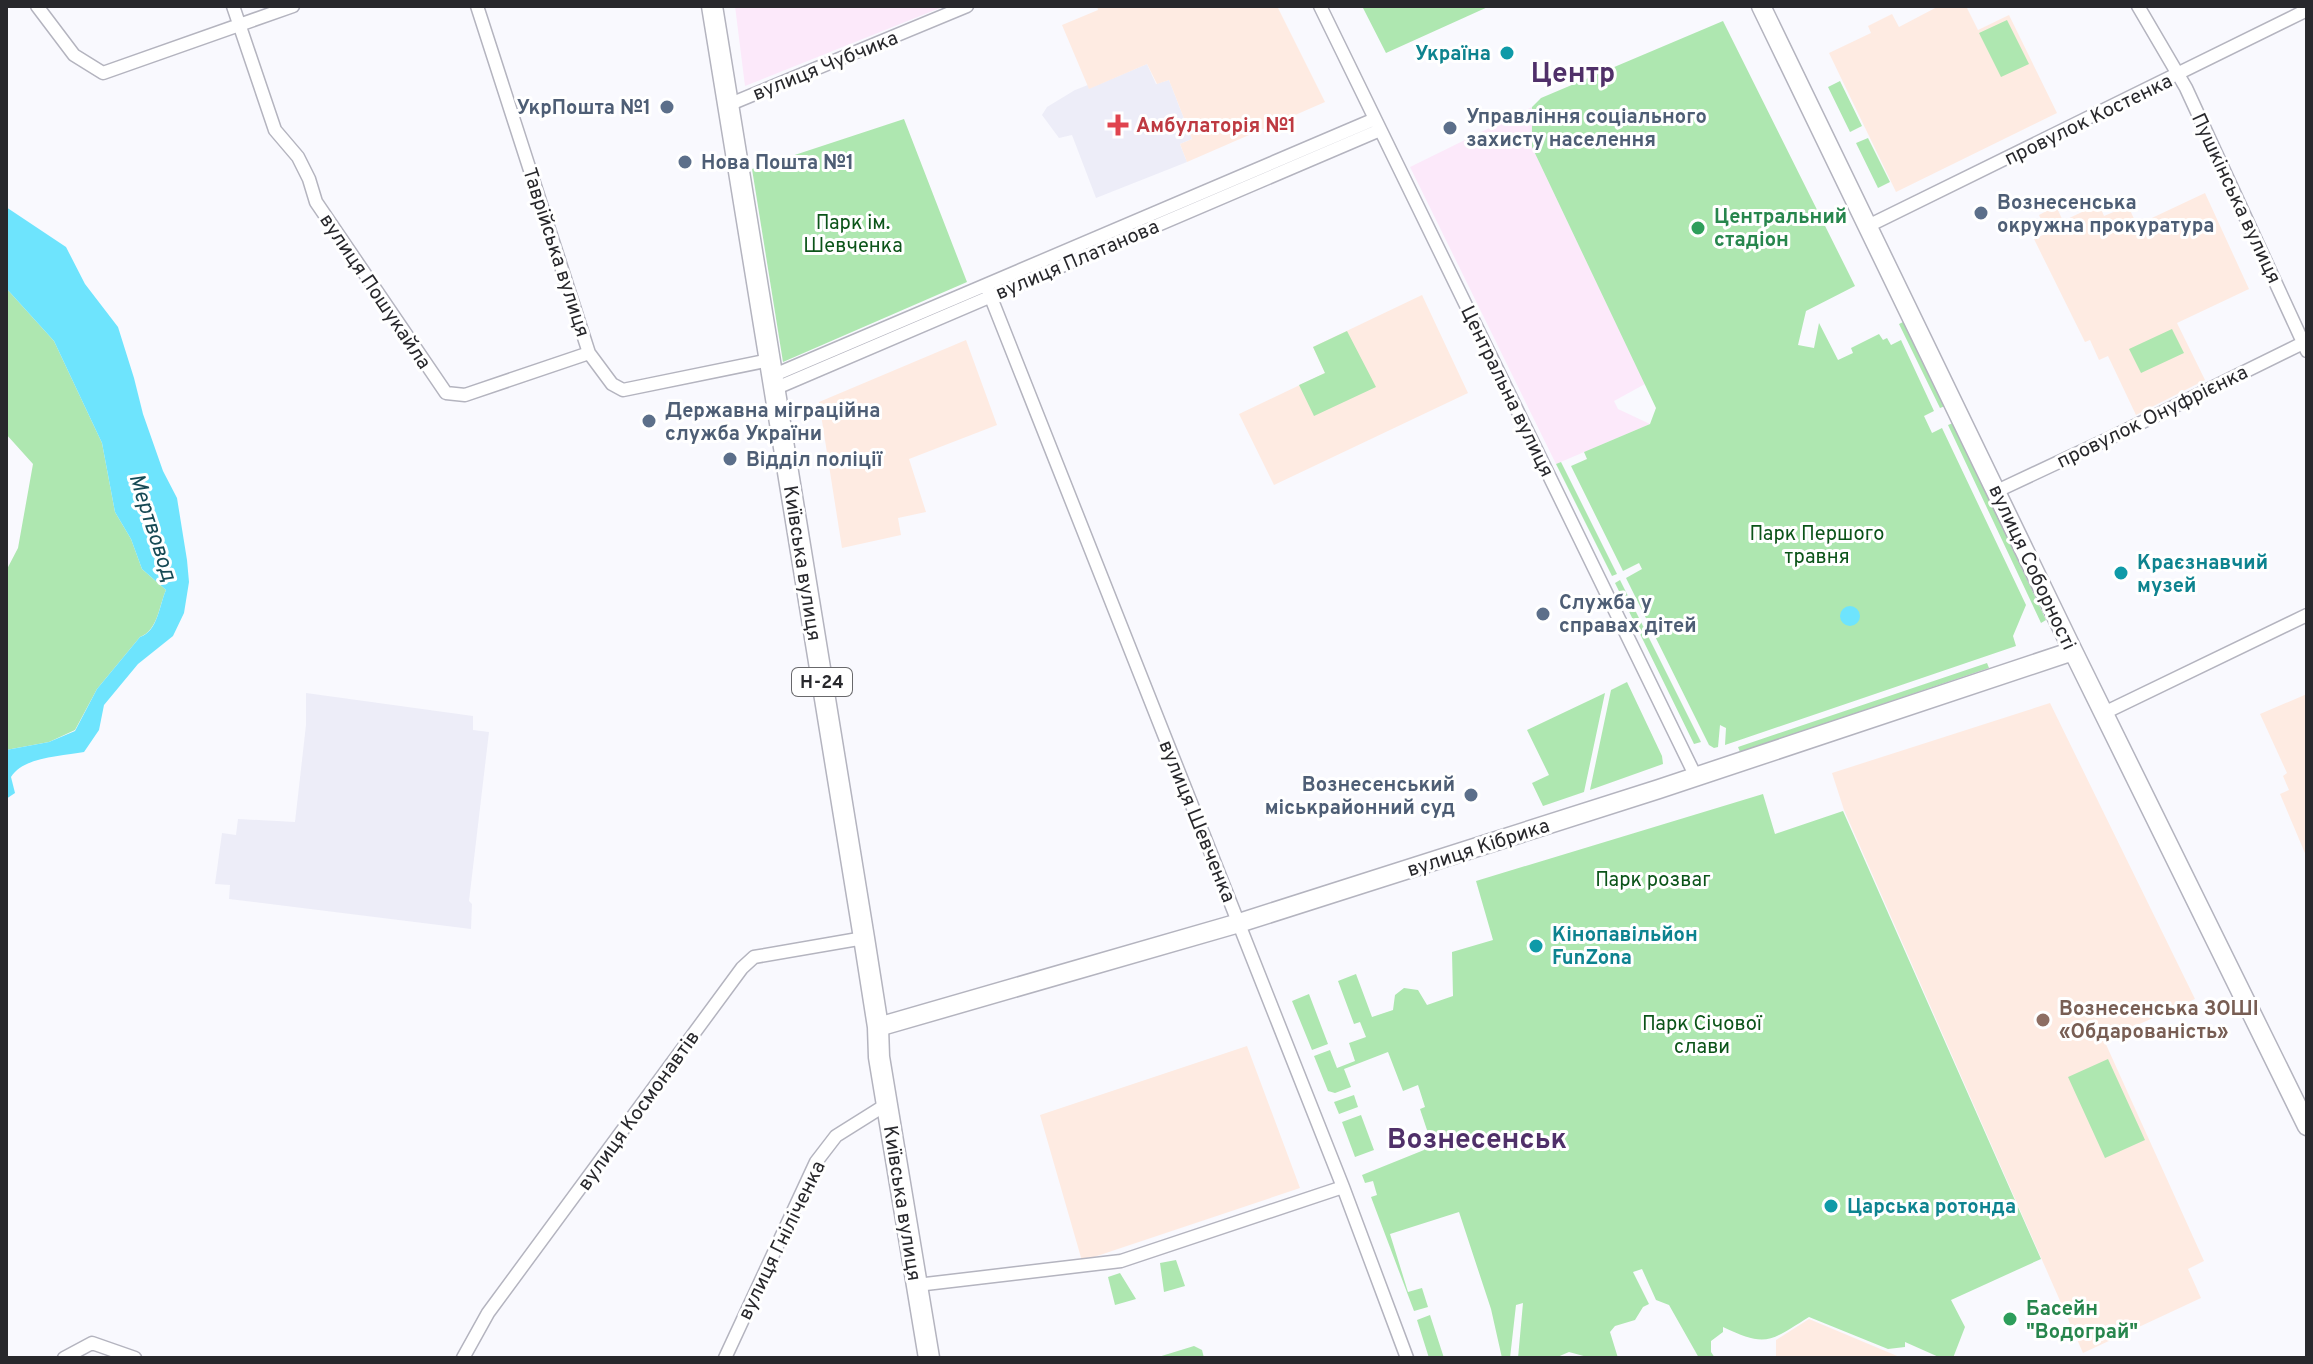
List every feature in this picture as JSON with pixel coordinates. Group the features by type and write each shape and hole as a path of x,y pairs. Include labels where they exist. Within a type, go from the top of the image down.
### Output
{"main road":[{"name":"Київська вулиця","path":"712,6 929,1358"},
{"name":"вулиця Соборності","path":"1761,6 2307,1126"},
{"name":"вулиця Кібрика","path":"878,1027 1239,923 1696,777 2073,651"}],"street":[{"path":"37,6 74,55 103,73 293,6"},
{"name":"вулиця Пошукайла","path":"233,6 275,130 298,157 316,202 446,393 465,395 589,353"},
{"name":"Таврійська вулиця","path":"477,6 589,353 612,384 623,390 772,375"},
{"name":"вулиця Чубчика","path":"728,105 967,6"},
{"name":"Центральна вулиця","path":"1320,6 1696,777"},
{"name":"Пушкінська вулиця","path":"2138,6 2186,88 2306,345"},
{"name":"провулок Костенка","path":"1868,226 2307,10"},
{"name":"вулиця Платанова","path":"772,375 988,291 1378,124"},
{"name":"вулиця Шевченка","path":"988,291 1343,1187 1407,1358"},
{"name":"провулок Онуфрієнка","path":"1997,491 2306,345"},
{"path":"2104,713 2307,615"},
{"name":"вулиця Космонавтів","path":"463,1358 488,1313 742,968 754,957 864,938"},
{"name":"вулиця Гніліченка","path":"725,1358 816,1162 836,1136 887,1104"},
{"path":"917,1285 1121,1261 1343,1187"},
{"path":"64,1358 92,1343 135,1358"}],"shaded area":[{"path":"735,6 945,6 745,86"},
{"path":"1097,6 1277,6 1325,102 1187,162 1180,144 1192,139 1169,80 1157,84 1147,64 1089,89 1062,25 1098,10"},
{"path":"1939,6 1966,6 1978,30 2009,15 2057,113 1896,192 1829,53 1871,33 1868,26 1892,14 1899,27"},
{"name":"Амбулаторія №1","path":"1147,64 1156,84 1169,80 1192,139 1180,144 1187,162 1096,198 1072,135 1059,138 1042,115 1047,107 1075,90 1088,85 1090,88"},
{"path":"1532,107 1532,147 1645,384 1614,401 1618,409 1650,424 1556,464 1410,167"},
{"path":"2205,193 2249,289 2177,323 2205,380 2136,415 2108,356 2099,360 2090,340 2085,342 2034,239 2047,233 2039,215 2056,206 2063,221 2099,204 2104,216 2128,206 2137,225"},
{"path":"1422,295 1468,393 1274,485 1239,414 1325,373 1313,347"},
{"path":"966,340 997,425 909,459 926,512 898,518 901,535 842,548 819,402"},
{"path":"306,693 473,716 473,730 489,732 469,901 472,904 471,929 229,899 230,885 215,884 222,833 236,835 238,819 295,822 306,725"},
{"path":"2307,694 2307,858 2280,794 2289,790 2283,776 2287,773 2260,714"},
{"name":"Вознесенська ЗОШІ «Обдарованість»","path":"2050,703 2195,999 2104,1040 2204,1261 2188,1269 2201,1298 2083,1353 1844,810 1832,773"},
{"path":"1247,1046 1300,1188 1082,1261 1040,1115"},
{"path":"1809,1319 1902,1358 1776,1358 1776,1340"}],"green space":[{"path":"1362,6 1490,6 1386,53"},
{"path":"2007,20 2029,64 2001,77 1979,33"},
{"name":"Парк Першого травня","path":"1723,21 1855,286 1806,311 1798,345 1814,348 1819,323 1838,360 1853,353 1851,348 1879,334 1883,340 1887,338 1891,345 1901,340 1934,411 1924,416 1932,433 1942,428 2026,605 2013,636 2016,646 1725,745 1726,728 1720,725 1718,747 1714,748 1709,745 1626,578 1642,569 1639,563 1623,571 1571,466 1587,459 1584,452 1650,424 1656,408 1532,147 1532,107 1541,98"},
{"path":"1840,81 1862,126 1850,132 1828,87"},
{"name":"Парк ім. Шевченка","path":"904,119 967,282 783,362 752,169"},
{"path":"1868,138 1890,182 1878,188 1856,143"},
{"path":"6,288 54,341 102,443 115,512 131,539 142,569 166,590 151,629 140,637 97,689 75,730 49,742 6,750 6,571 18,548 33,464 6,434"},
{"path":"1905,321 1945,406 1940,408 1899,324"},
{"path":"2172,329 2184,353 2141,373 2129,349"},
{"path":"1347,331 1376,387 1314,416 1299,385 1325,373 1313,347"},
{"path":"1953,423 2046,620 2041,623 1948,425"},
{"path":"1561,462 1617,574 1612,576 1556,464"},
{"path":"1620,580 1701,742 1694,744 1615,583"},
{"path":"1987,663 1989,668 1740,752 1738,747"},
{"path":"1627,682 1663,764 1590,790 1611,690"},
{"path":"1605,693 1584,792 1543,806 1532,783 1549,775 1527,730"},
{"name":"Парк Січової слави","path":"1763,794 1775,834 1843,811 2041,1259 1951,1300 1965,1327 1953,1358 1941,1358 1905,1342 1905,1347 1888,1349 1809,1317 1768,1339 1750,1338 1723,1327 1723,1332 1711,1341 1711,1352 1715,1358 1699,1358 1669,1305 1656,1300 1642,1269 1633,1272 1649,1304 1643,1307 1635,1320 1615,1326 1610,1332 1618,1358 1591,1358 1569,1352 1555,1358 1518,1358 1523,1303 1516,1305 1510,1358 1502,1358 1491,1309 1459,1212 1390,1234 1408,1292 1422,1288 1428,1307 1414,1311 1371,1197 1377,1195 1373,1181 1365,1183 1362,1175 1424,1150 1429,1136 1420,1109 1425,1107 1418,1085 1403,1091 1388,1052 1344,1069 1351,1087 1335,1093 1328,1091 1314,1056 1330,1050 1337,1068 1355,1061 1349,1043 1366,1037 1360,1022 1354,1024 1338,981 1356,974 1372,1017 1393,1010 1395,995 1404,988 1418,990 1427,1005 1453,996 1452,952 1493,940 1476,881"},
{"path":"1309,994 1328,1044 1312,1050 1292,1001"},
{"path":"2108,1059 2145,1140 2105,1158 2068,1077"},
{"path":"1354,1095 1358,1107 1339,1114 1334,1102"},
{"path":"1361,1115 1374,1150 1355,1157 1342,1122"},
{"path":"1176,1260 1185,1286 1164,1292 1160,1263"},
{"path":"1120,1273 1136,1299 1115,1305 1108,1277"},
{"path":"1430,1315 1444,1358 1429,1358 1417,1320"},
{"path":"1194,1346 1202,1350 1204,1358 1155,1358"}],"water":[{"name":"Мертвовод","path":"6,207 66,247 85,284 118,327 143,414 163,471 177,498 189,582 184,613 173,636 138,664 104,705 99,730 84,752 44,758 24,765 11,777 15,793 6,799 6,750 49,742 75,731 97,689 140,637 151,629 166,590 142,569 131,539 115,512 102,443 54,341 6,288"},
{"path":"1846,606 1854,606 1860,616 1854,626 1846,626 1840,620 1840,612"}],"place":[{"name":"Україна","path":"1507,53"},
{"name":"УкрПошта №1","path":"667,107"},
{"name":"Амбулаторія №1","path":"1118,125"},
{"name":"Управління соціального захисту населення","path":"1450,128"},
{"name":"Нова Пошта №1","path":"685,162"},
{"name":"Вознесенська окружна прокуратура","path":"1981,213"},
{"name":"Центральний стадіон","path":"1698,228"},
{"name":"Державна міграційна служба України","path":"649,421"},
{"name":"Відділ поліції","path":"730,459"},
{"name":"Краєзнавчий музей","path":"2121,573"},
{"name":"Служба у справах дітей","path":"1543,614"},
{"name":"Вознесенський міськрайонний суд","path":"1471,795"},
{"name":"Кінопавільйон FunZona","path":"1536,946"},
{"name":"Вознесенська ЗОШІ «Обдарованість»","path":"2043,1020"},
{"name":"Царська ротонда","path":"1831,1206"},
{"name":"Басейн \"Водограй\"","path":"2010,1319"}],"district":[{"name":"Центр","path":"1573,72"},
{"name":"Вознесенськ","path":"1477,1138"}],"park label":[{"name":"Парк розваг","path":"1653,879"}]}
